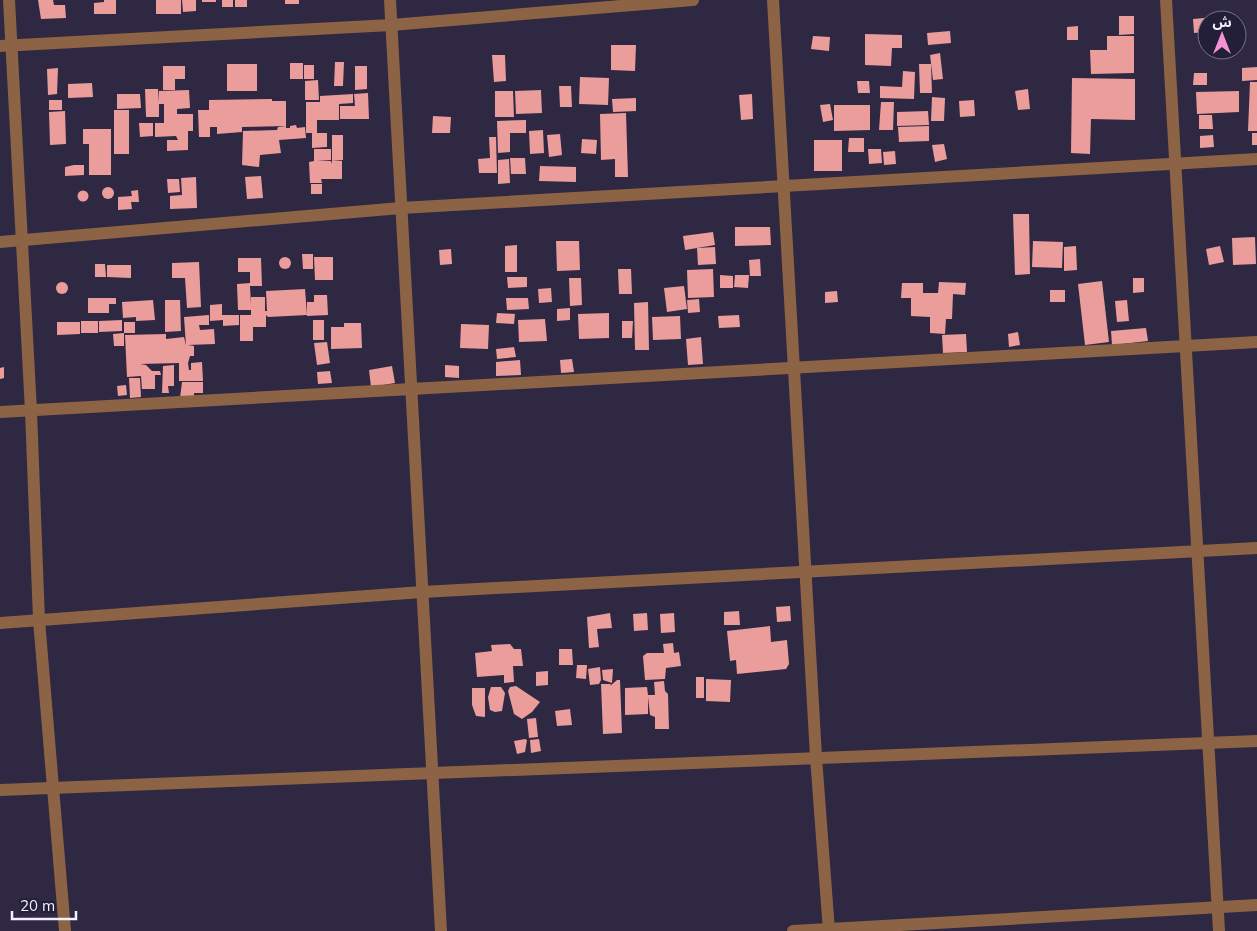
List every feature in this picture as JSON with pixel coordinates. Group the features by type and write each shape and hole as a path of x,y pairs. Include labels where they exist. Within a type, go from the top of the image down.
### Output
{"street":[{"path":"8,0 6,46 22,241 39,620 65,931"},
{"path":"390,0 441,931"},
{"path":"6,46 391,24 693,0"},
{"path":"774,0 816,757 829,930"},
{"path":"1166,0 1219,931"},
{"path":"0,242 401,208 1257,158"},
{"path":"0,412 1257,342"},
{"path":"0,622 422,592 1257,548"},
{"path":"0,790 1257,741"},
{"path":"793,931 1257,905"}],"building":[{"path":"38,0 53,0 54,5 65,5 66,18 41,19"},
{"path":"104,0 116,0 116,14 94,14 94,3 104,2"},
{"path":"156,0 181,0 181,14 156,14"},
{"path":"182,0 196,0 196,11 183,12"},
{"path":"202,0 216,0 216,2 202,2"},
{"path":"222,0 233,0 233,7 222,7"},
{"path":"235,0 247,0 247,7 235,7"},
{"path":"285,0 299,0 299,4 285,4"},
{"path":"1119,16 1134,16 1134,34 1119,35"},
{"path":"1193,19 1197,19 1197,33 1194,33"},
{"path":"1078,26 1078,40 1067,40 1067,27"},
{"path":"950,31 951,43 928,45 927,33"},
{"path":"865,34 902,35 902,48 892,48 891,66 865,65"},
{"path":"813,36 830,37 829,51 811,49"},
{"path":"1107,36 1134,36 1134,73 1091,74 1090,50 1107,50"},
{"path":"611,45 636,45 635,71 611,70"},
{"path":"940,53 943,79 933,80 930,55"},
{"path":"492,55 505,55 506,81 494,82"},
{"path":"335,62 344,62 343,86 334,86"},
{"path":"290,63 303,63 303,79 290,79"},
{"path":"227,64 257,64 257,91 227,91"},
{"path":"919,64 931,64 932,93 920,93"},
{"path":"304,65 314,65 314,79 304,79"},
{"path":"163,66 185,66 185,79 175,79 175,90 163,90"},
{"path":"355,66 367,66 367,89 355,90"},
{"path":"1257,67 1257,80 1242,81 1242,68"},
{"path":"58,68 57,94 48,95 47,69"},
{"path":"903,71 915,72 914,99 880,98 880,86 902,87"},
{"path":"1194,73 1207,73 1207,85 1193,85"},
{"path":"580,77 609,78 608,105 579,104"},
{"path":"1072,78 1135,79 1135,120 1091,119 1090,154 1071,153"},
{"path":"318,80 319,100 305,100 305,81"},
{"path":"857,81 869,81 870,93 858,93"},
{"path":"1250,82 1257,82 1257,131 1248,131"},
{"path":"92,83 93,97 68,98 68,84"},
{"path":"559,86 571,86 572,107 560,107"},
{"path":"145,89 158,89 159,102 159,91 189,90 190,108 177,109 177,114 193,114 193,131 188,131 188,150 167,151 167,140 178,140 176,136 155,137 155,123 164,123 164,104 159,104 159,117 146,117"},
{"path":"1028,89 1030,109 1018,110 1015,91"},
{"path":"541,90 542,113 516,114 515,91"},
{"path":"495,91 513,91 514,117 495,117"},
{"path":"1239,91 1239,112 1197,114 1196,92"},
{"path":"368,93 369,119 340,119 340,106 355,106 354,94"},
{"path":"117,94 140,94 141,108 117,109"},
{"path":"353,94 353,103 339,104 339,120 317,120 317,133 327,133 327,147 312,148 312,133 306,133 306,102 320,102 320,96"},
{"path":"752,94 753,119 741,120 739,95"},
{"path":"932,97 945,98 944,121 931,121"},
{"path":"636,98 636,111 613,112 612,99"},
{"path":"272,99 272,101 286,101 286,126 242,127 242,132 217,134 217,127 210,127 210,137 199,137 198,110 209,110 209,100"},
{"path":"49,100 62,100 62,110 49,110"},
{"path":"974,100 975,116 960,117 959,101"},
{"path":"881,102 894,102 893,130 879,130"},
{"path":"830,104 833,120 823,122 820,105"},
{"path":"834,105 870,105 870,130 834,131"},
{"path":"114,110 129,110 129,154 114,154"},
{"path":"65,111 66,144 50,145 49,112"},
{"path":"928,111 929,125 897,126 897,112"},
{"path":"626,113 628,177 615,177 615,159 601,160 600,114"},
{"path":"1199,115 1212,115 1213,129 1199,129"},
{"path":"433,116 451,117 450,133 432,133"},
{"path":"526,120 526,133 510,133 510,152 498,153 497,121"},
{"path":"139,123 153,123 153,136 140,137"},
{"path":"296,125 297,128 305,127 306,138 279,140 281,153 260,155 259,167 242,165 243,131 277,130 278,127 286,126 286,128 290,128 290,126"},
{"path":"929,126 929,141 899,142 898,127"},
{"path":"83,129 111,129 111,175 89,175 89,144 83,144"},
{"path":"543,130 544,153 530,154 529,131"},
{"path":"1252,133 1257,133 1257,145 1252,145"},
{"path":"560,134 562,155 549,157 547,135"},
{"path":"332,135 343,135 343,160 332,161"},
{"path":"1213,135 1214,147 1200,148 1200,136"},
{"path":"489,137 496,137 497,173 479,173 478,159 490,158"},
{"path":"849,138 864,138 864,152 848,152"},
{"path":"582,139 597,140 596,154 581,153"},
{"path":"814,140 842,140 842,171 814,171"},
{"path":"944,144 947,159 935,162 932,145"},
{"path":"314,149 331,149 331,160 317,161 331,161 331,164 332,161 342,161 342,179 321,179 322,183 310,183 309,162 314,161"},
{"path":"868,149 881,149 882,163 869,164"},
{"path":"895,151 896,164 884,165 883,152"},
{"path":"510,158 525,158 526,174 511,174"},
{"path":"509,159 510,183 498,184 498,160"},
{"path":"84,165 84,175 65,176 65,167"},
{"path":"540,166 576,167 576,182 539,181"},
{"path":"261,176 263,198 247,199 245,177"},
{"path":"196,177 197,208 170,209 170,196 182,195 181,178"},
{"path":"167,179 179,179 180,192 168,193"},
{"path":"311,184 322,184 322,194 311,194"},
{"path":"108,187 114,193 108,199 102,193"},
{"path":"138,190 139,202 131,202 132,209 118,210 118,197 132,196 131,191"},
{"path":"81,191 85,191 88,196 87,200 81,201 78,198 78,194"},
{"path":"1013,214 1029,214 1030,274 1015,275"},
{"path":"735,227 770,227 771,245 735,246"},
{"path":"713,232 715,245 685,250 683,236"},
{"path":"1255,237 1256,264 1233,265 1232,238"},
{"path":"556,241 579,241 580,270 557,271"},
{"path":"1033,241 1063,242 1062,268 1032,267"},
{"path":"517,245 517,272 505,272 505,246"},
{"path":"1076,246 1077,270 1064,271 1064,247"},
{"path":"1220,246 1224,262 1209,265 1206,249"},
{"path":"715,247 716,264 698,265 697,248"},
{"path":"451,249 452,264 440,265 439,250"},
{"path":"302,254 313,254 313,269 303,269"},
{"path":"283,257 287,257 291,263 287,269 283,269 279,265 279,261"},
{"path":"314,257 333,257 333,280 315,280"},
{"path":"238,258 261,258 262,286 250,286 251,305 251,297 265,297 265,311 267,311 266,291 305,289 307,315 268,317 266,315 266,327 253,327 253,341 240,341 240,315 251,315 251,310 238,310 237,284 250,283 250,272 238,272"},
{"path":"760,259 761,276 750,276 749,260"},
{"path":"199,262 201,307 187,308 185,278 172,278 172,263"},
{"path":"95,264 105,264 106,277 95,277"},
{"path":"107,265 131,265 131,278 107,277"},
{"path":"618,269 631,269 632,294 619,294"},
{"path":"713,269 714,297 688,298 687,270"},
{"path":"720,275 733,276 733,288 720,288"},
{"path":"735,275 749,275 748,288 734,287"},
{"path":"507,277 527,277 527,287 508,288"},
{"path":"569,278 581,278 582,305 570,306"},
{"path":"1133,278 1144,278 1144,292 1133,293"},
{"path":"1102,281 1109,342 1085,345 1078,284"},
{"path":"60,282 64,282 68,288 64,294 60,294 56,290 56,286"},
{"path":"939,282 966,283 965,295 953,294 952,319 946,319 945,334 930,333 930,317 911,316 911,298 901,298 902,283 923,283 923,293 938,293"},
{"path":"684,286 687,309 667,312 664,288"},
{"path":"551,288 552,302 539,303 538,289"},
{"path":"1050,290 1065,290 1065,302 1050,302"},
{"path":"837,291 838,302 825,303 825,292"},
{"path":"314,295 327,295 328,315 307,316 307,302 314,302"},
{"path":"88,298 116,298 116,304 109,304 109,313 88,313"},
{"path":"506,298 528,298 529,309 507,310"},
{"path":"699,299 700,312 688,313 687,300"},
{"path":"153,300 155,320 136,321 136,317 123,318 122,302"},
{"path":"165,300 180,300 181,331 165,332"},
{"path":"1127,300 1129,321 1117,322 1115,301"},
{"path":"648,302 649,350 635,350 634,303"},
{"path":"222,304 222,315 239,315 239,325 223,326 223,320 210,321 210,305"},
{"path":"570,308 570,320 557,321 557,309"},
{"path":"497,313 515,314 514,324 496,323"},
{"path":"609,313 609,338 579,339 578,314"},
{"path":"209,315 209,325 199,325 200,330 214,329 215,344 188,345 194,346 194,356 190,356 188,363 189,370 191,370 191,363 202,362 203,381 179,381 179,363 140,364 146,365 152,371 160,371 161,375 155,375 155,389 142,389 141,376 127,377 125,335 166,334 166,339 184,337 186,346 184,317"},
{"path":"739,315 740,327 719,328 718,316"},
{"path":"680,316 681,339 653,340 652,317"},
{"path":"545,319 547,341 519,342 518,320"},
{"path":"122,320 122,331 99,332 99,321"},
{"path":"313,320 324,320 324,340 313,340"},
{"path":"81,321 98,321 98,333 81,333"},
{"path":"622,321 633,321 632,338 622,338"},
{"path":"57,322 80,322 80,334 57,335"},
{"path":"124,322 135,322 135,333 124,333"},
{"path":"344,323 361,323 362,348 331,349 331,327 344,327"},
{"path":"461,324 489,325 488,349 460,348"},
{"path":"1146,328 1148,341 1112,345 1111,331"},
{"path":"1018,332 1020,345 1009,347 1008,334"},
{"path":"124,333 124,346 114,346 113,334"},
{"path":"966,334 967,352 943,353 942,335"},
{"path":"701,337 703,364 688,365 686,339"},
{"path":"327,342 330,363 317,365 314,343"},
{"path":"514,347 516,357 497,359 496,349"},
{"path":"572,359 574,372 561,373 560,360"},
{"path":"520,360 521,375 496,376 496,362"},
{"path":"174,365 174,386 168,386 169,393 162,393 163,366"},
{"path":"445,365 459,366 459,378 445,377"},
{"path":"392,366 395,383 371,387 369,370"},
{"path":"4,367 4,378 0,379 0,368"},
{"path":"330,371 332,383 318,384 317,372"},
{"path":"129,378 140,378 141,397 130,398"},
{"path":"182,382 203,382 203,393 194,393 195,405 179,406"},
{"path":"126,385 127,395 118,396 117,386"},
{"path":"790,606 791,621 777,622 776,607"},
{"path":"739,611 740,625 724,625 724,612"},
{"path":"610,613 612,628 597,629 599,647 589,648 587,617"},
{"path":"647,613 648,630 634,631 633,614"},
{"path":"674,613 675,632 661,633 660,614"},
{"path":"770,626 771,642 787,640 789,664 786,669 737,674 736,660 730,661 727,631"},
{"path":"673,643 674,653 679,652 681,666 666,668 665,679 645,680 643,656 647,653 664,653 663,644"},
{"path":"510,644 514,649 521,649 523,666 513,666 514,682 504,683 504,675 477,677 475,653 492,651 491,645"},
{"path":"559,649 572,649 573,665 559,665"},
{"path":"577,665 587,665 586,679 576,678"},
{"path":"600,667 601,680 599,684 590,685 588,669"},
{"path":"613,669 612,683 603,680 602,670"},
{"path":"548,671 548,685 536,686 536,672"},
{"path":"696,677 704,677 704,698 696,698"},
{"path":"706,679 731,680 730,702 706,701"},
{"path":"617,680 620,680 622,733 603,734 601,684 611,684 610,686"},
{"path":"664,681 665,691 668,694 669,729 655,729 655,717 650,715 648,697 648,714 625,715 625,688 647,687 648,695 655,695 654,682"},
{"path":"516,686 540,702 532,712 522,719 514,714 508,691 510,687"},
{"path":"491,687 501,687 505,693 502,711 495,712 490,710 488,697"},
{"path":"472,688 485,688 485,717 476,716 472,705"},
{"path":"570,709 572,725 557,726 555,711"},
{"path":"536,718 538,737 529,738 527,719"},
{"path":"539,739 541,751 531,753 530,740"},
{"path":"527,740 525,752 517,754 514,741"}]}
